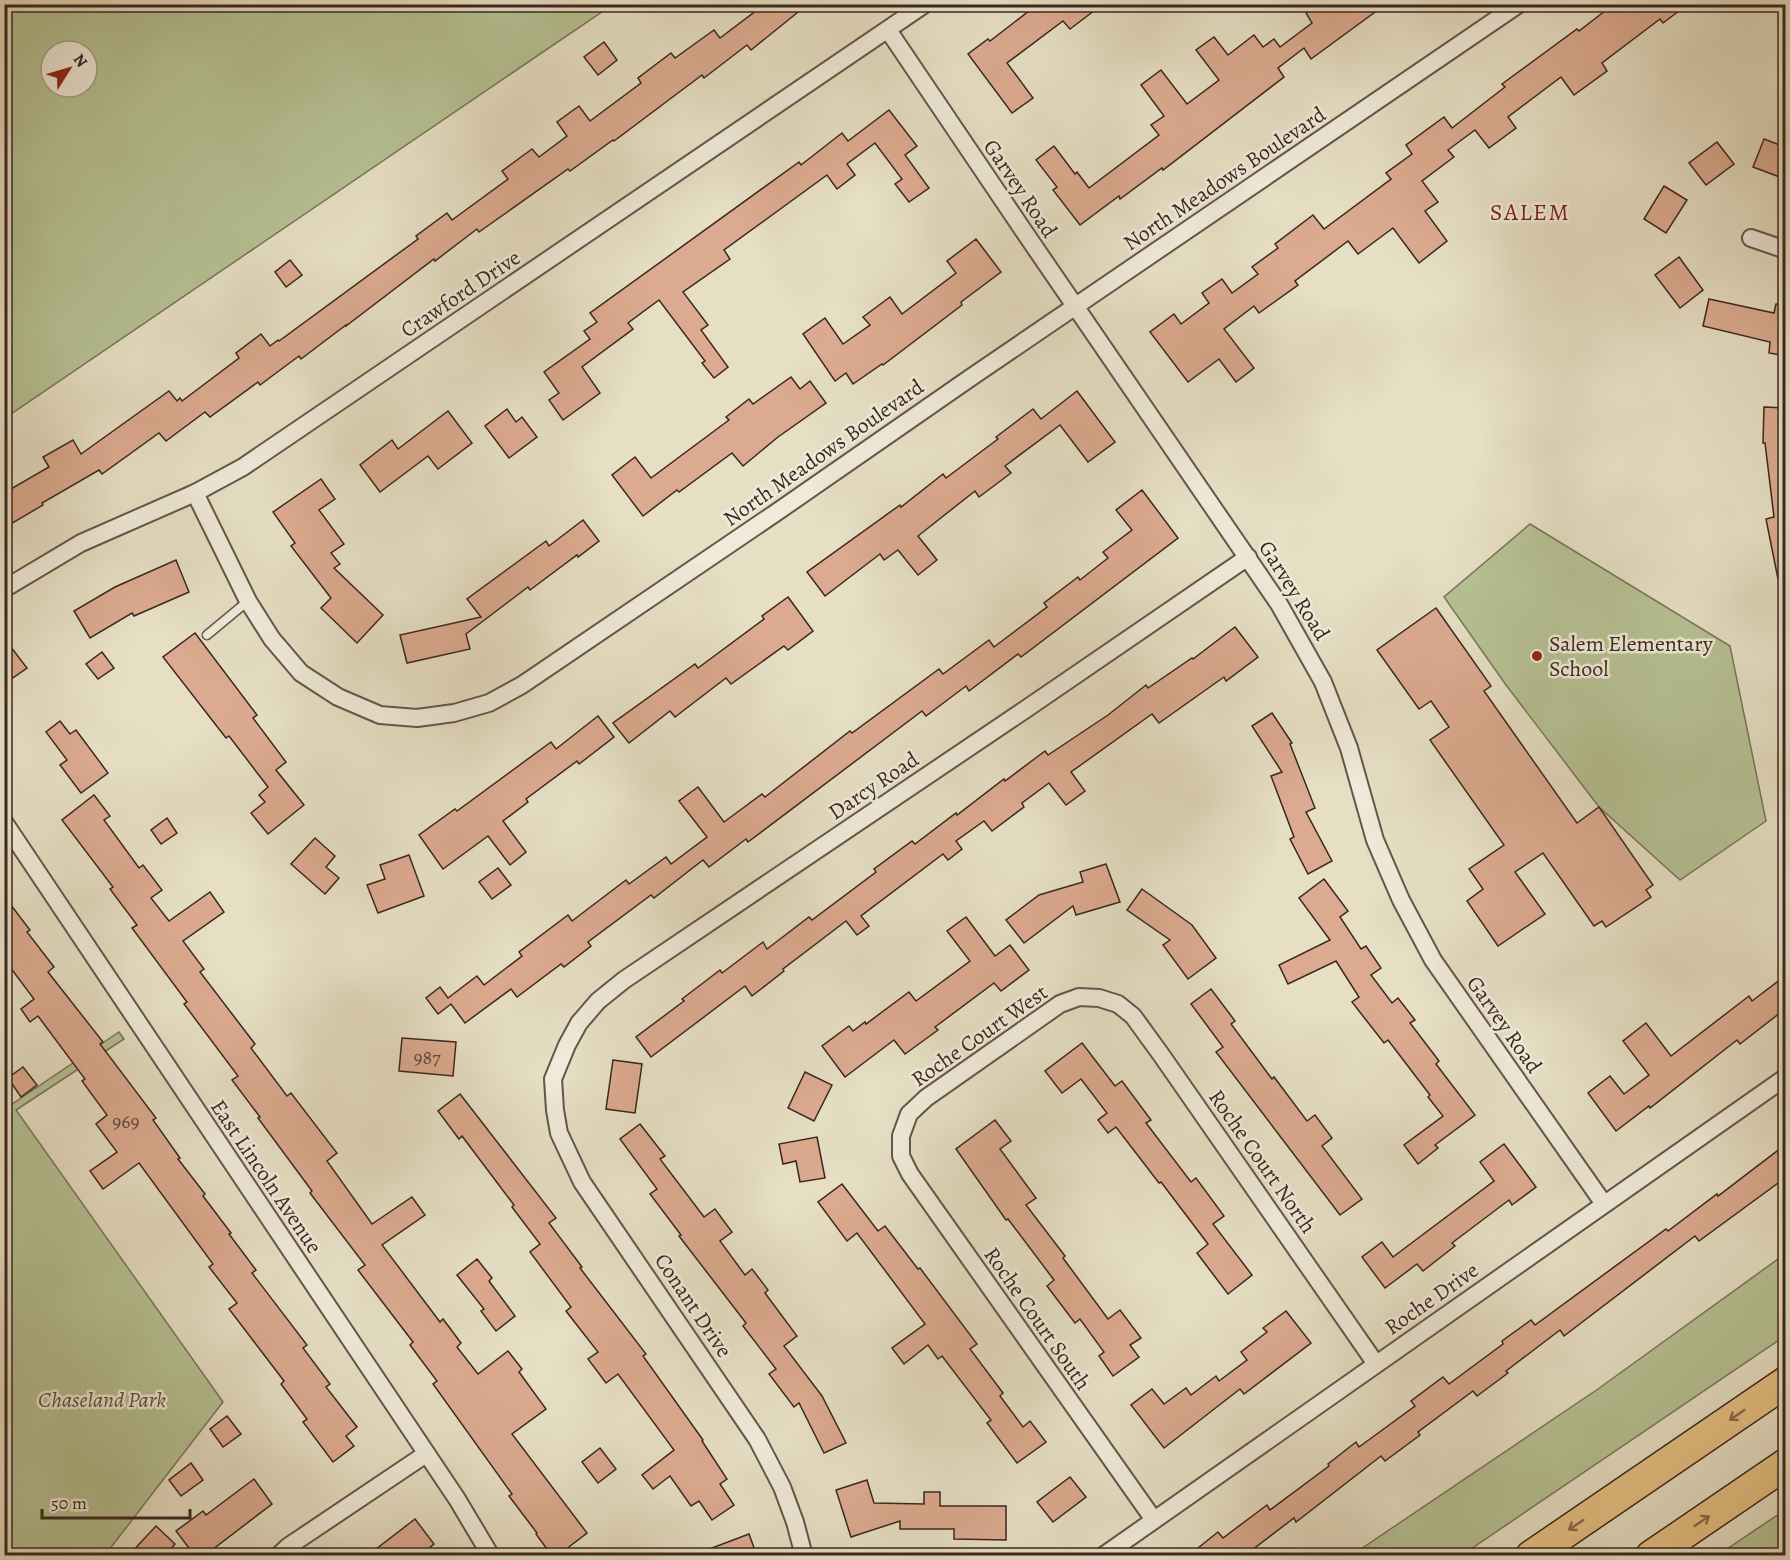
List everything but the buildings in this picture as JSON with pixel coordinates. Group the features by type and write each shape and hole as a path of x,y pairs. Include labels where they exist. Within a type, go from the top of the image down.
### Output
{"highway":[{"path":"1531,1556 1785,1382"},
{"path":"1650,1556 1785,1464"}],"street":[{"name":"Crawford Drive","path":"4,589 81,543 195,493 243,467 925,4"},
{"name":"North Meadows Boulevard","path":"195,493 248,601 272,639 301,673 338,698 380,715 417,718 454,713 489,702 532,679 1519,4"},
{"name":"Garvey Road","path":"888,30 1279,604 1323,682 1349,748 1376,840 1401,900 1433,960 1604,1204"},
{"path":"1751,238 1785,250"},
{"name":"Darcy Road","path":"553,1079 579,1023 598,1001 624,980 1248,557"},
{"name":"East Lincoln Avenue","path":"4,822 457,1500 491,1556"},
{"name":"Roche Court West","path":"901,1136 909,1114 926,1098 994,1049 1059,1004 1079,997 1100,998"},
{"name":"Roche Court North","path":"1100,998 1118,1004 1133,1016 1377,1364"},
{"name":"Roche Drive","path":"1103,1556 1785,1077"},
{"name":"Conant Drive","path":"553,1079 555,1110 560,1133 582,1182 757,1439 782,1487 804,1556"},
{"name":"Roche Court South","path":"901,1136 902,1156 910,1174 1154,1521"},
{"path":"278,1556 289,1546 426,1454"}],"lane":[{"path":"207,635 248,601"}],"green space":[{"path":"5,4 612,5 5,418"},
{"path":"1530,524 1730,646 1766,821 1680,880 1599,807 1506,685 1444,597"},
{"name":"Chaseland Park","path":"119,1032 124,1039 16,1110 223,1402 105,1555 5,1555 4,1094 12,1104"},
{"path":"1785,1254 1785,1336 1462,1555 1352,1555 1598,1389"},
{"path":"1785,1510 1785,1555 1718,1555"}],"place":[{"name":"Salem Elementary School","path":"1537,656"}],"district":[{"name":"SALEM","path":"1530,212"}]}
